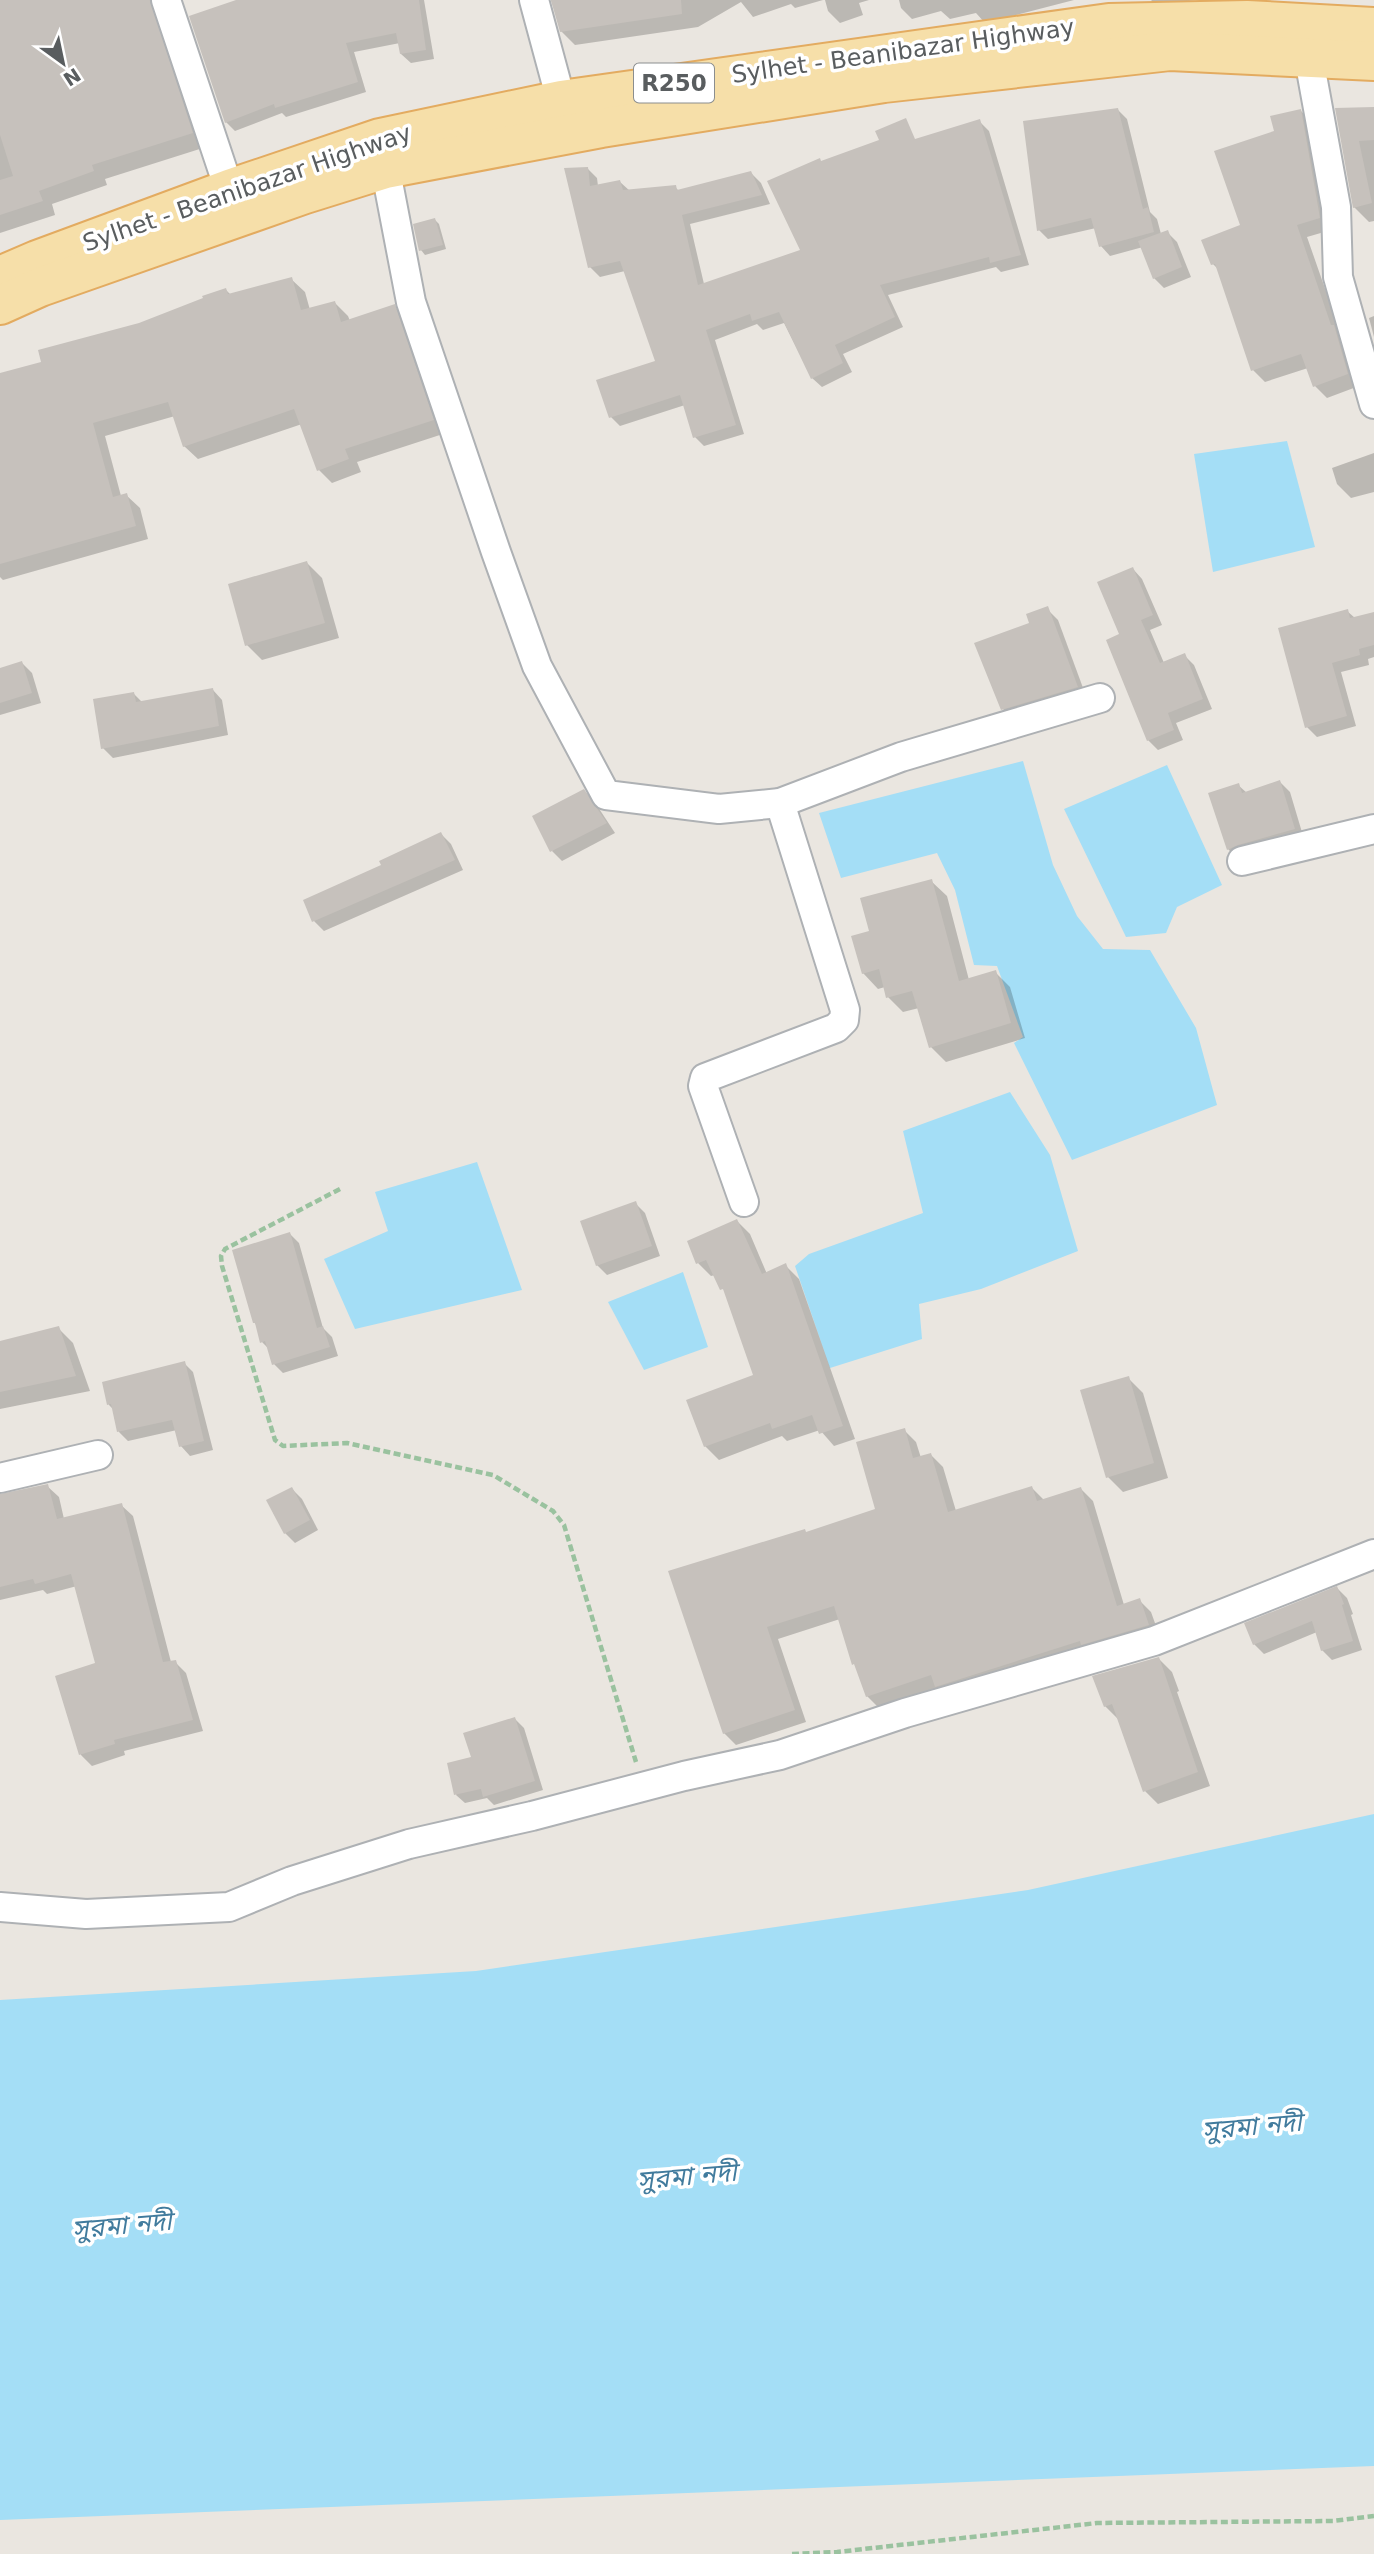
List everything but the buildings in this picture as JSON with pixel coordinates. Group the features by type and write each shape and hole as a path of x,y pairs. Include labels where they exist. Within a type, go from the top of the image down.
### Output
{"main road":[{"name":"Sylhet - Beanibazar Highway","path":"0,276 229,189 383,153 561,100 1109,23 1244,10 1374,27"},
{"name":"Sylhet - Beanibazar Highway","path":"0,305 52,283 305,194 383,153 601,128 884,83 1170,51 1374,61"}],"street":[{"path":"166,0 229,189"},
{"path":"534,0 561,100"},
{"path":"1308,59 1336,207 1338,277 1374,404"},
{"path":"383,153 411,302 496,552 537,666 606,795 719,809 780,803 901,757 1100,698"},
{"path":"744,1202 703,1086 705,1078 836,1028 844,1020 845,1010 780,803"},
{"path":"1241,861 1374,829"},
{"path":"0,1478 98,1455"},
{"path":"0,1907 86,1914 229,1907 292,1881 409,1844 780,1755 905,1713 1154,1641 1374,1554"}],"path":[{"path":"340,1188 225,1249 221,1256 275,1440 283,1446 347,1443 493,1475 553,1511 564,1525 644,1786"},
{"path":"792,2554 837,2552 1097,2523 1320,2522 1374,2516"}],"water":[{"path":"1287,441 1315,547 1213,572 1194,454"},
{"path":"1023,761 1053,865 1077,916 1103,949 1150,950 1196,1028 1217,1105 1072,1160 1014,1043 1023,1037 997,966 974,965 955,890 937,853 841,878 819,813"},
{"path":"1167,765 1222,885 1177,907 1166,933 1126,937 1064,809"},
{"path":"1010,1092 1050,1155 1078,1251 981,1289 919,1304 922,1339 830,1368 795,1266 809,1254 923,1213 903,1131"},
{"path":"477,1162 522,1290 355,1329 324,1259 388,1231 375,1192"},
{"path":"683,1272 708,1347 644,1370 608,1302"},
{"name":"সুরমা নদী","path":"1374,1814 1374,2466 0,2520 0,2000 476,1971 1028,1890"}]}
